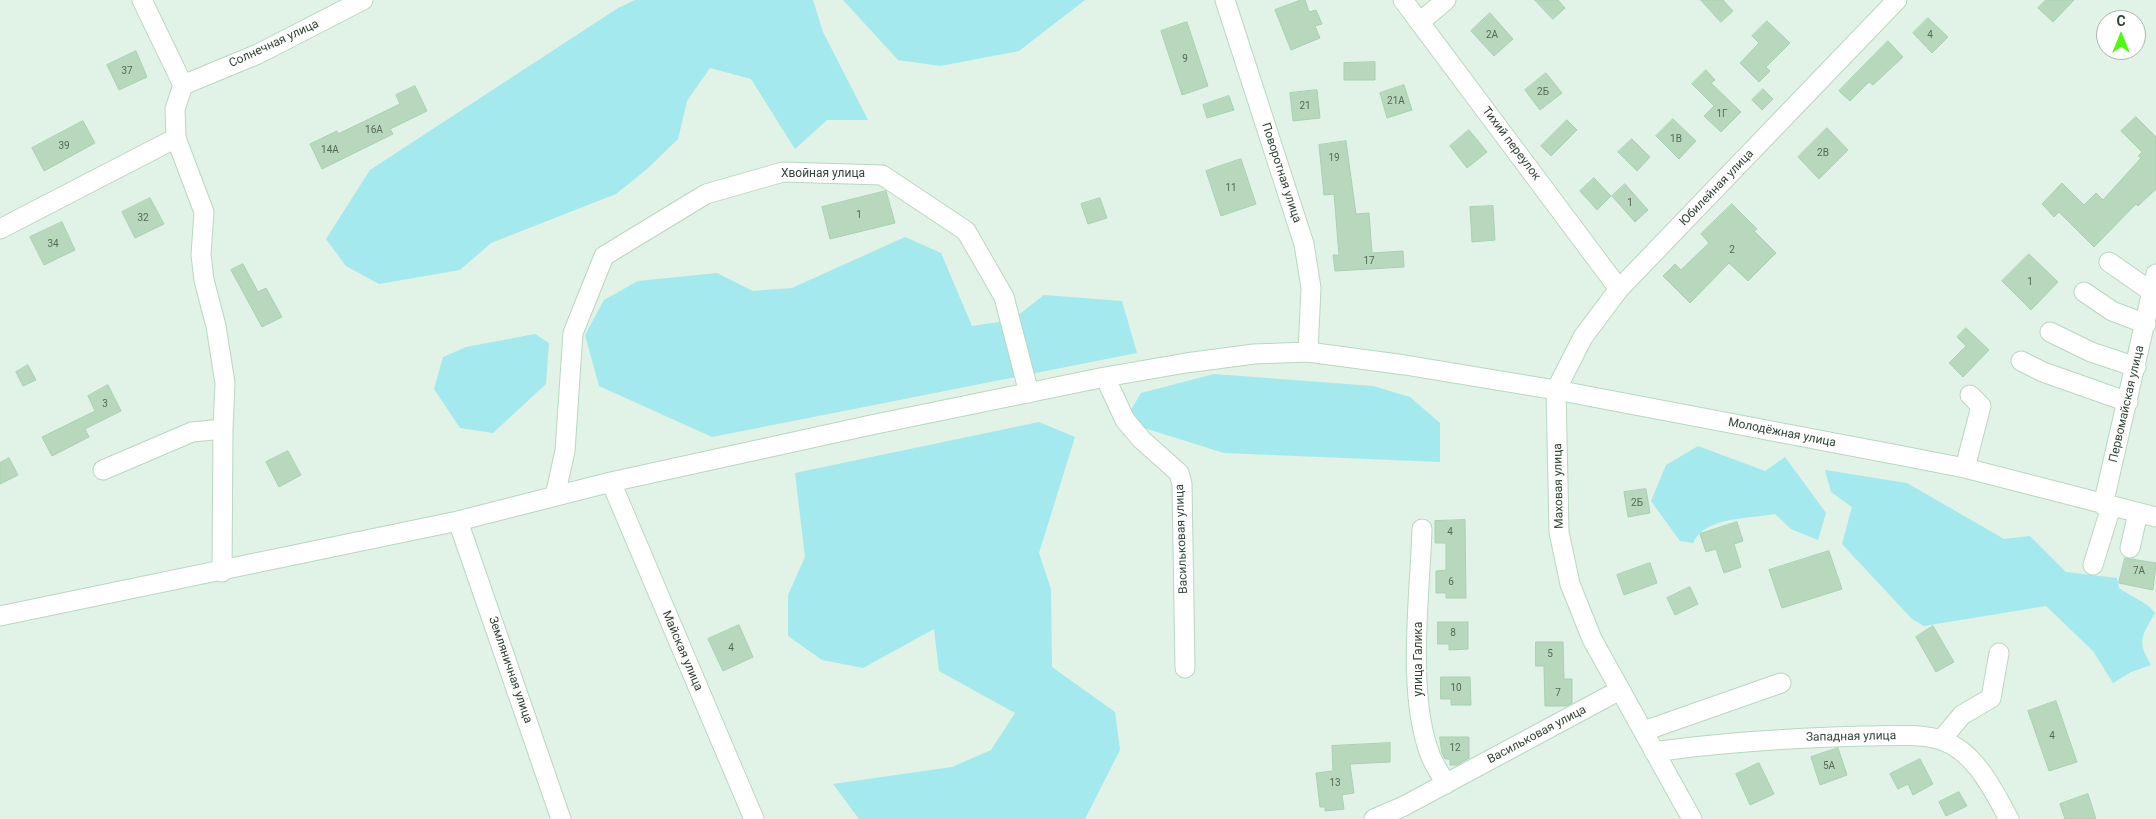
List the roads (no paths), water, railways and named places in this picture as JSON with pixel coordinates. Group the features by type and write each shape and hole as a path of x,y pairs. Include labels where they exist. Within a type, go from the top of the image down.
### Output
{"street":[{"path":"142,0 183,85 175,110 176,138 204,212 201,255 204,280 216,326 225,383 222,572"},
{"name":"Солнечная улица","path":"183,85 258,54 363,0"},
{"name":"Поворотная улица","path":"1225,0 1304,244 1311,288 1308,352"},
{"name":"Тихий переулок","path":"1403,0 1619,289"},
{"path":"1420,22 1446,0"},
{"name":"Юбилейная улица","path":"1556,390 1583,337 1619,289 1897,0"},
{"path":"0,229 176,138"},
{"name":"Хвойная улица","path":"555,496 565,451 573,333 604,256 706,194 783,172 882,175 966,231 1004,297 1030,393"},
{"path":"2109,262 2152,292"},
{"name":"Первомайская улица","path":"2093,565 2156,274"},
{"path":"2084,292 2112,311 2146,324"},
{"path":"2050,332 2091,352 2136,367"},
{"name":"Молодёжная улица","path":"0,616 222,572 458,521 611,482 871,425 1105,377 1186,362 1254,354 1308,352 1405,365 1556,390 1965,468 2147,515"},
{"path":"2021,361 2043,372 2128,402"},
{"name":"Васильковая улица","path":"1105,377 1125,420 1142,440 1179,473 1182,484 1186,668"},
{"name":"Маховая улица","path":"1556,390 1559,532 1570,584 1592,639 1620,690"},
{"path":"1965,468 1981,406 1970,395"},
{"path":"103,470 192,432 223,429"},
{"name":"Майская улица","path":"611,482 754,819"},
{"path":"2130,548 2147,515"},
{"name":"Земляничная улица","path":"458,521 561,819"},
{"name":"улица Галика","path":"1422,529 1416,685 1422,725 1432,757 1446,784"},
{"path":"1941,740 1962,715 1990,698 1999,653"},
{"path":"1644,731 1781,683"},
{"path":"1620,690 1692,819"},
{"name":"Васильковая улица","path":"1374,819 1407,813 1446,784 1620,690"},
{"name":"Западная улица","path":"1654,752 1721,742 1818,737 1899,736 1941,740 1966,754 1991,786 2009,819"}]}
